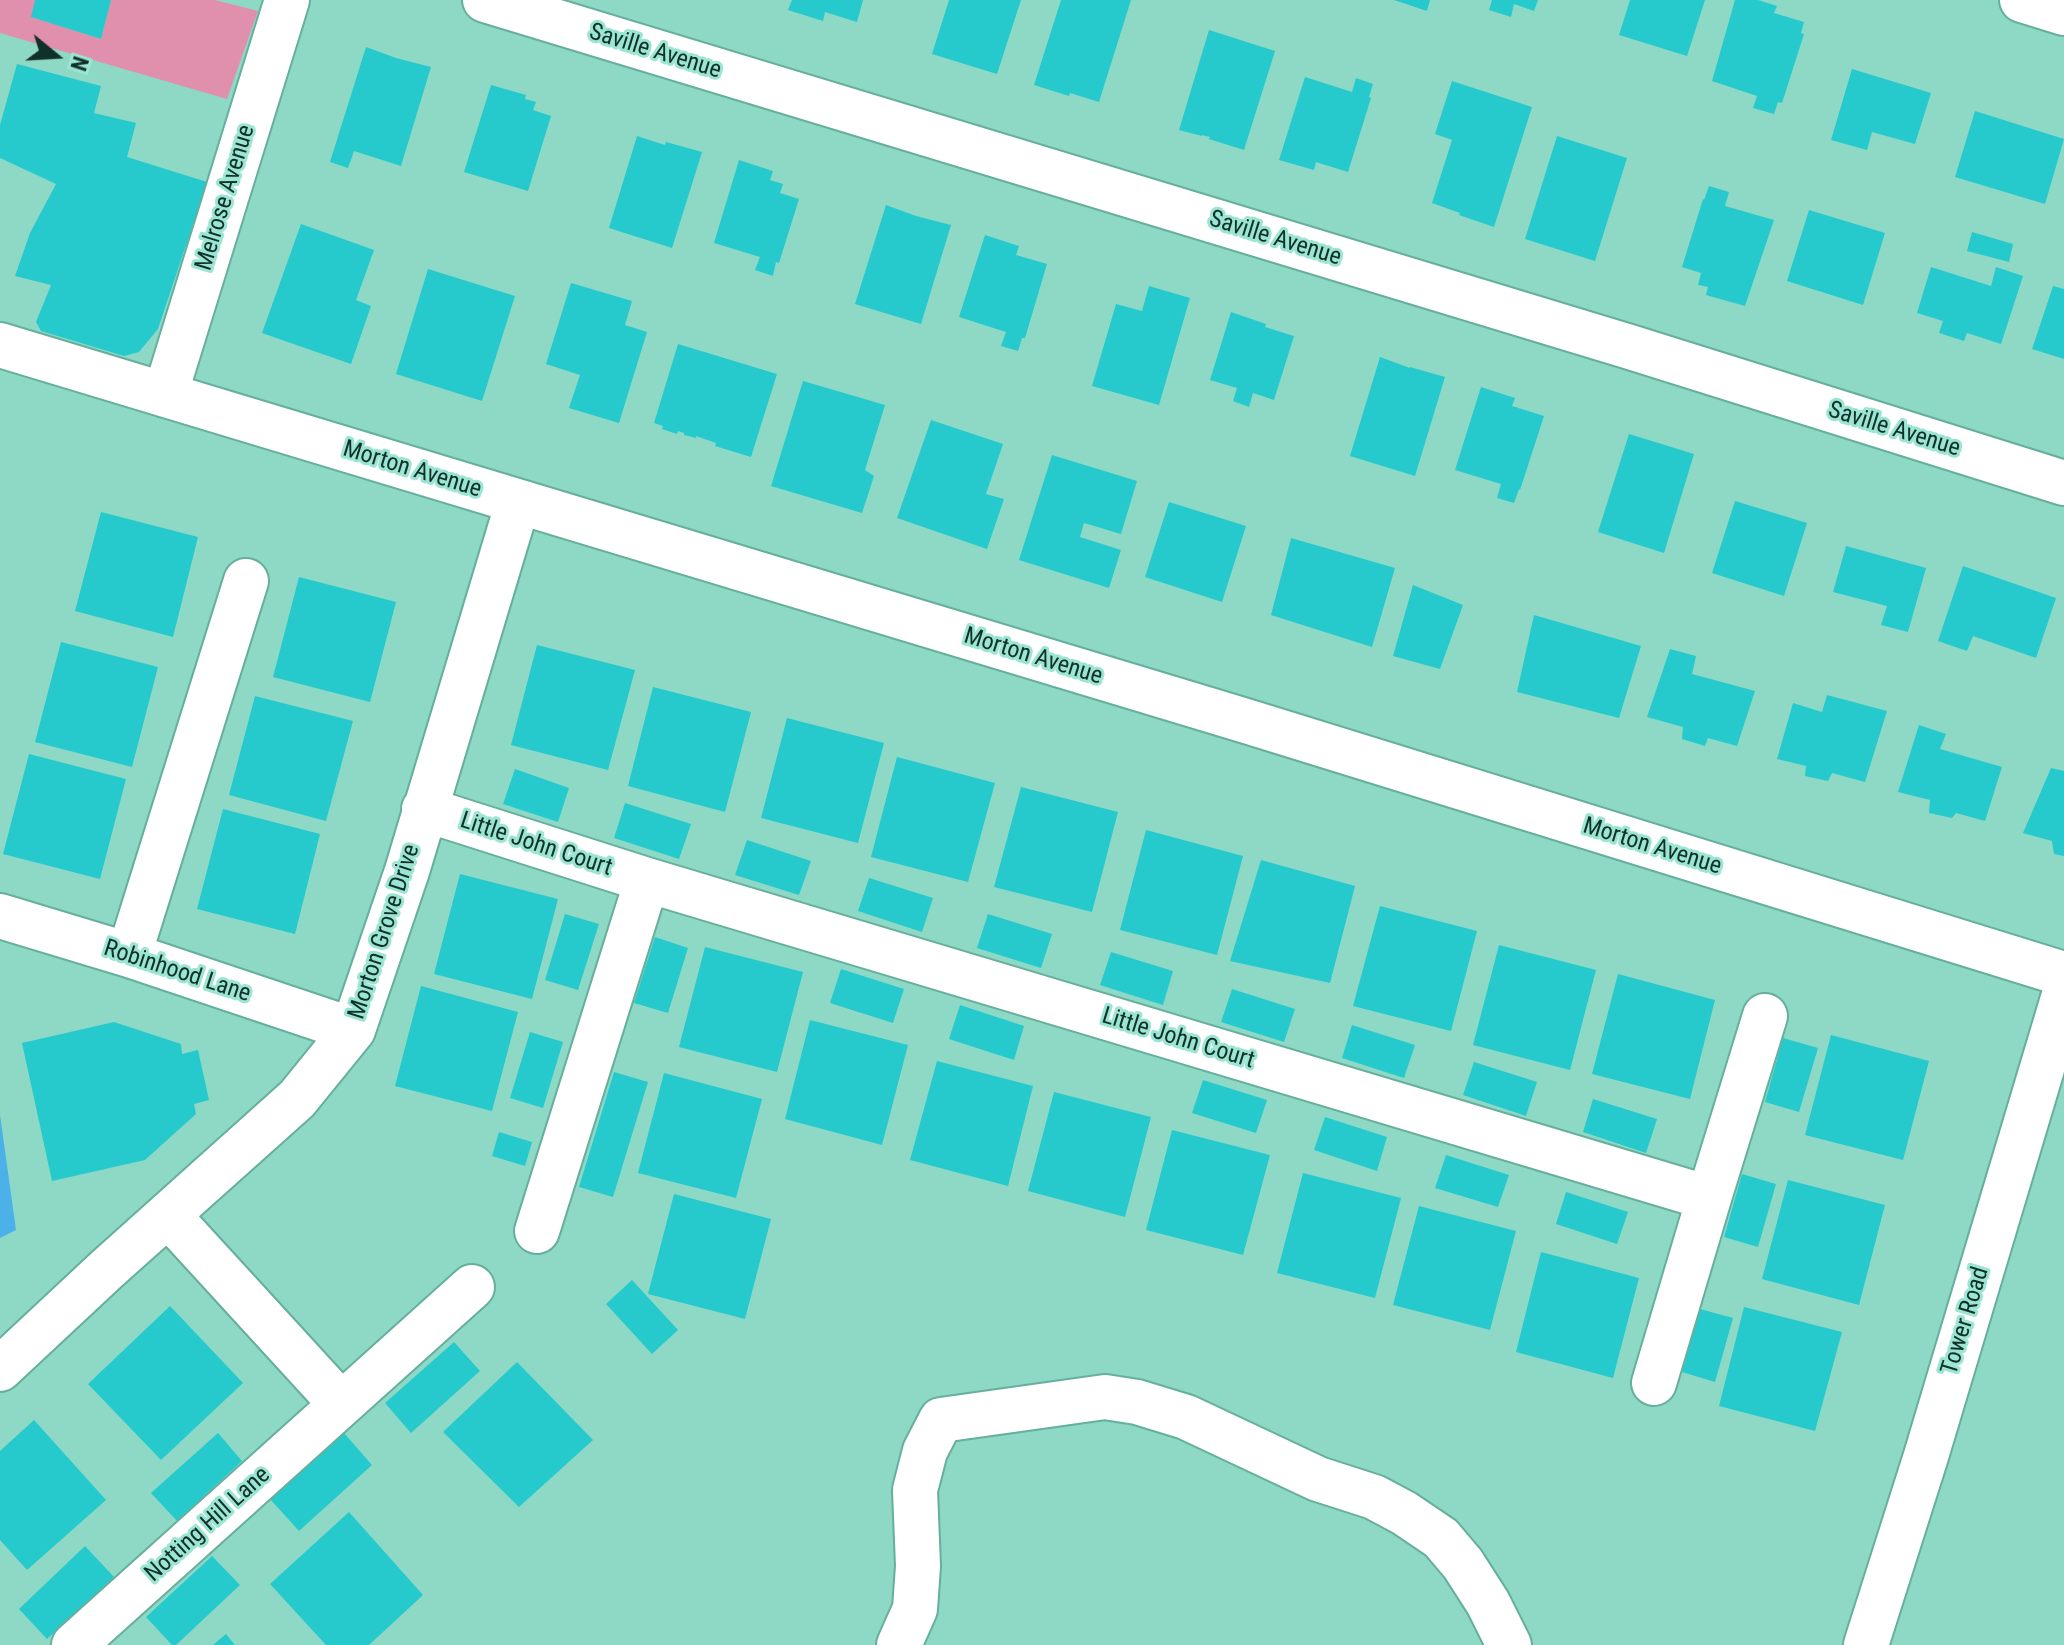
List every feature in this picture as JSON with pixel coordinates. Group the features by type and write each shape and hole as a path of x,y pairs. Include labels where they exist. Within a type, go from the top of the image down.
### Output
{"street":[{"name":"Melrose Avenue","path":"165,395 287,0"},
{"name":"Saville Avenue","path":"485,0 1630,347 2064,483"},
{"path":"2022,0 2064,13"},
{"name":"Morton Avenue","path":"0,345 1246,721 2064,974"},
{"name":"Morton Grove Drive","path":"0,1369 297,1099 353,1030 407,871 518,502"},
{"path":"129,955 246,581"},
{"name":"Little John Court","path":"424,809 647,880 1709,1198"},
{"path":"537,1231 647,880"},
{"name":"Robinhood Lane","path":"0,916 129,955 353,1030"},
{"name":"Tower Road","path":"1866,1645 2064,995"},
{"path":"1654,1383 1765,1016"},
{"path":"168,1215 341,1404"},
{"name":"Notting Hill Lane","path":"74,1645 472,1287"},
{"path":"899,1645 915,1609 918,1566 915,1490 925,1451 941,1420 1105,1397 1137,1402 1186,1417 1318,1479 1374,1497 1404,1513 1441,1538 1463,1564 1488,1603 1509,1645"}],"shaded area":[{"path":"0,0 35,0 32,17 101,39 111,0 215,0 258,11 227,99 0,33"}],"water":[{"path":"0,1115 16,1230 0,1238"}],"building":[{"path":"35,0 111,0 101,39 31,17"},
{"path":"792,0 863,0 857,22 825,12 823,21 788,10"},
{"path":"949,0 1021,0 997,74 932,54"},
{"path":"1061,0 1131,0 1099,102 1034,85"},
{"path":"1394,0 1430,0 1427,11"},
{"path":"1492,0 1538,0 1534,11 1514,4 1511,17 1489,10"},
{"path":"1630,0 1705,0 1687,56 1619,35"},
{"path":"1735,0 1758,0 1777,6 1774,13 1804,22 1801,33 1804,34 1782,103 1778,102 1774,114 1753,108 1757,96 1712,81"},
{"path":"1209,30 1275,51 1244,150 1210,137 1179,130"},
{"path":"366,47 431,67 401,166 354,151 348,168 330,162"},
{"path":"17,64 101,86 94,113 136,123 127,157 207,182 158,329 139,352 124,356 41,331 36,322 51,285 15,276 30,233 56,184 0,158 0,125"},
{"path":"1852,69 1931,93 1915,144 1872,132 1867,150 1831,140"},
{"path":"1305,77 1352,92 1356,78 1373,84 1348,172 1316,162 1314,170 1279,160"},
{"path":"1452,81 1532,107 1494,227 1432,203 1452,140 1435,134"},
{"path":"491,85 526,95 525,99 536,102 533,110 551,116 528,191 464,172"},
{"path":"1975,111 2064,139 2045,204 1955,177"},
{"path":"637,136 702,152 672,248 609,228"},
{"path":"1557,136 1627,158 1595,261 1525,239"},
{"path":"739,160 773,171 770,180 783,184 780,193 799,199 773,276 755,270 760,257 714,243"},
{"path":"1709,186 1729,192 1725,206 1774,220 1745,306 1706,295 1708,287 1698,285 1701,273 1682,267"},
{"path":"886,205 951,225 921,324 855,304"},
{"path":"1809,210 1885,233 1863,305 1787,281"},
{"path":"301,224 374,250 356,300 371,306 351,364 262,333"},
{"path":"1972,232 2013,244 2009,262 1967,251"},
{"path":"985,235 1019,246 1016,255 1047,264 1025,338 1022,338 1018,351 1001,346 1006,332 959,317"},
{"path":"1931,267 1991,286 1996,267 2023,276 2001,344 1967,333 1964,341 1939,333 1943,321 1917,313"},
{"path":"428,269 515,296 482,401 396,374"},
{"path":"571,283 632,301 625,325 647,332 619,423 569,408 580,375 546,364"},
{"path":"1149,286 1190,298 1159,405 1092,386 1116,304 1142,311"},
{"path":"2053,286 2064,289 2064,359 2032,349"},
{"path":"1231,312 1294,336 1274,400 1253,393 1249,407 1233,401 1237,388 1210,380"},
{"path":"678,344 777,374 751,457 715,446 716,443 696,436 662,429 663,426 654,423"},
{"path":"1380,357 1445,377 1415,476 1350,456"},
{"path":"803,381 885,405 865,470 874,476 862,513 771,486"},
{"path":"1481,387 1515,398 1512,406 1544,416 1514,503 1497,498 1501,484 1455,470"},
{"path":"931,420 1003,444 986,494 1004,499 987,549 897,518"},
{"path":"1629,434 1694,454 1664,553 1598,532"},
{"path":"1052,455 1137,481 1121,534 1084,523 1080,537 1121,550 1109,588 1019,560"},
{"path":"1735,501 1807,523 1784,596 1712,573"},
{"path":"1169,502 1246,526 1222,602 1145,577"},
{"path":"101,512 198,537 173,637 75,611"},
{"path":"1291,538 1395,568 1372,647 1271,615"},
{"path":"1846,546 1926,568 1908,632 1881,625 1887,606 1833,592"},
{"path":"1963,566 2056,598 2036,658 1973,636 1967,651 1938,641"},
{"path":"299,577 396,602 370,702 273,677"},
{"path":"1413,585 1463,605 1440,669 1393,656"},
{"path":"1534,615 1641,646 1619,718 1517,692"},
{"path":"61,642 158,667 132,767 35,742"},
{"path":"537,645 635,670 608,770 511,745"},
{"path":"1670,649 1696,656 1692,674 1755,691 1737,746 1708,738 1705,746 1682,739 1683,727 1647,717"},
{"path":"653,687 751,712 725,812 628,786"},
{"path":"1827,695 1887,711 1865,782 1832,773 1828,781 1805,776 1806,766 1777,759 1793,703 1822,712"},
{"path":"255,696 353,721 326,821 229,795"},
{"path":"787,718 884,743 858,843 761,818"},
{"path":"1919,725 1946,734 1940,749 2002,767 1985,821 1956,813 1952,818 1929,813 1930,800 1898,792"},
{"path":"29,754 126,779 100,879 3,854"},
{"path":"897,757 995,783 968,882 871,857"},
{"path":"2051,768 2064,771 2064,856 2054,854 2052,841 2023,833"},
{"path":"515,769 569,788 558,822 503,804"},
{"path":"1021,787 1118,812 1092,912 994,887"},
{"path":"625,803 691,824 679,859 614,838"},
{"path":"223,809 320,834 295,934 197,909"},
{"path":"1146,830 1243,856 1217,955 1120,930"},
{"path":"747,840 811,861 799,895 735,875"},
{"path":"1261,860 1355,886 1330,983 1230,961"},
{"path":"460,874 558,899 532,999 434,974"},
{"path":"869,878 933,898 922,932 858,911"},
{"path":"1380,906 1477,931 1451,1031 1353,1006"},
{"path":"565,914 599,924 578,990 545,980"},
{"path":"988,914 1052,934 1041,968 977,948"},
{"path":"655,937 688,948 668,1013 634,1003"},
{"path":"1499,945 1596,970 1570,1070 1473,1045"},
{"path":"705,947 803,972 777,1072 679,1047"},
{"path":"1111,952 1173,971 1163,1005 1100,985"},
{"path":"841,969 904,989 893,1023 830,1003"},
{"path":"1618,974 1715,1000 1690,1099 1592,1074"},
{"path":"421,986 518,1012 492,1111 395,1086"},
{"path":"1232,989 1295,1009 1284,1042 1221,1022"},
{"path":"960,1005 1024,1026 1014,1060 949,1039"},
{"path":"810,1020 908,1045 882,1145 785,1119"},
{"path":"114,1022 181,1044 182,1054 198,1050 209,1100 194,1104 196,1114 145,1160 52,1181 22,1043"},
{"path":"1352,1025 1415,1045 1404,1078 1342,1058"},
{"path":"530,1032 563,1042 543,1108 510,1098"},
{"path":"1831,1035 1929,1061 1903,1160 1805,1135"},
{"path":"1783,1038 1818,1048 1799,1112 1765,1102"},
{"path":"937,1061 1033,1086 1008,1186 910,1160"},
{"path":"1474,1062 1537,1082 1526,1116 1463,1095"},
{"path":"614,1072 648,1082 613,1197 579,1187"},
{"path":"664,1073 762,1099 736,1198 638,1173"},
{"path":"1203,1080 1267,1100 1256,1133 1192,1113"},
{"path":"1054,1092 1151,1117 1125,1217 1028,1191"},
{"path":"1593,1099 1657,1119 1646,1153 1583,1132"},
{"path":"1325,1117 1387,1137 1377,1171 1314,1150"},
{"path":"1172,1130 1270,1155 1243,1255 1146,1230"},
{"path":"499,1132 532,1142 525,1166 492,1156"},
{"path":"1446,1155 1509,1175 1498,1207 1435,1188"},
{"path":"1303,1173 1401,1198 1375,1298 1277,1273"},
{"path":"1742,1174 1776,1184 1758,1247 1724,1237"},
{"path":"1788,1180 1885,1205 1859,1305 1762,1279"},
{"path":"1566,1192 1628,1212 1617,1244 1556,1224"},
{"path":"674,1194 771,1219 745,1319 648,1294"},
{"path":"1419,1206 1516,1231 1490,1330 1393,1305"},
{"path":"1541,1252 1639,1278 1613,1378 1516,1352"},
{"path":"632,1280 678,1330 652,1354 606,1304"},
{"path":"170,1306 243,1383 161,1460 88,1384"},
{"path":"1744,1307 1842,1332 1815,1431 1719,1406"},
{"path":"1700,1309 1733,1318 1715,1382 1682,1372"},
{"path":"454,1342 480,1371 411,1433 385,1403"},
{"path":"517,1362 593,1440 519,1507 443,1432"},
{"path":"34,1420 106,1500 27,1570 0,1540 0,1451"},
{"path":"218,1433 242,1461 177,1521 151,1493"},
{"path":"344,1433 372,1465 299,1531 270,1499"},
{"path":"349,1512 423,1595 369,1645 326,1645 270,1584"},
{"path":"85,1546 114,1577 47,1639 19,1609"},
{"path":"212,1556 240,1585 176,1645 172,1645 146,1617"},
{"path":"226,1634 235,1645 213,1645"}]}
